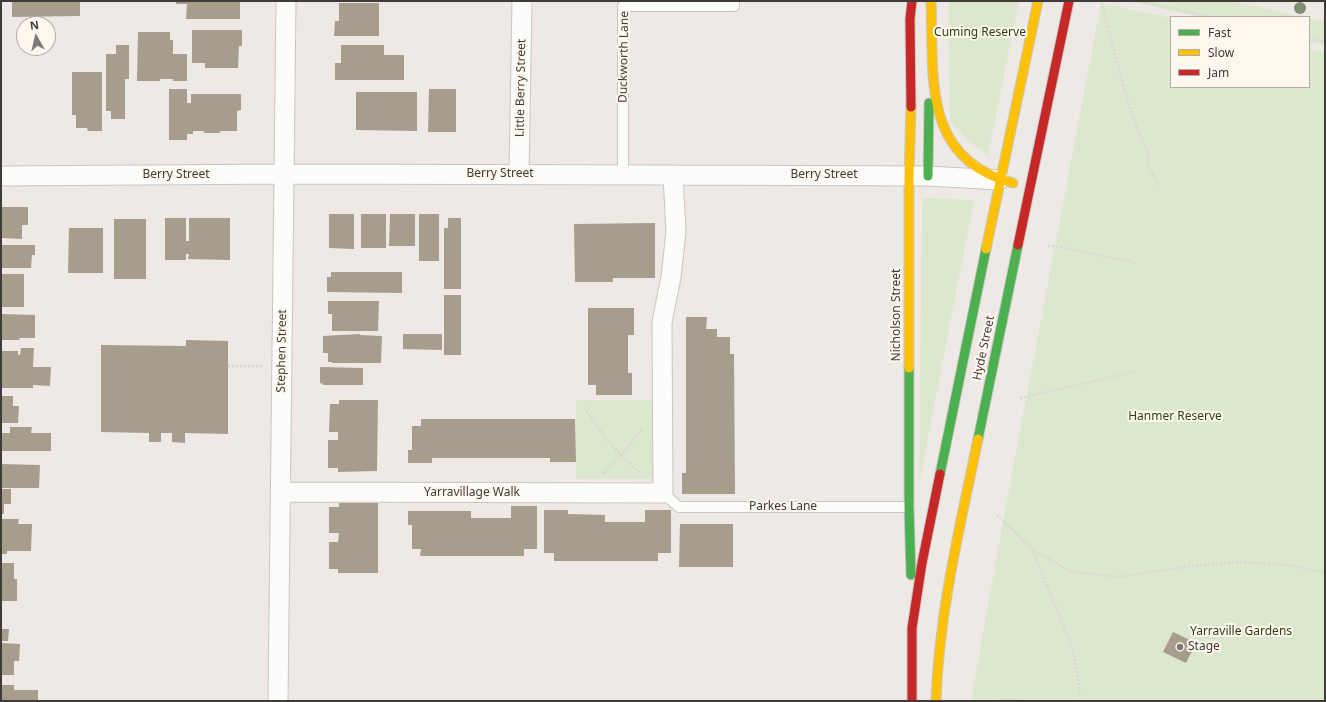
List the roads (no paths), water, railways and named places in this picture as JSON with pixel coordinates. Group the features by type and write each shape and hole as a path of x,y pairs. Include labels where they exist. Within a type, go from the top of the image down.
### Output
{"street":[{"name":"Stephen Street","path":"278,701 286,1"},
{"name":"Little Berry Street","path":"519,174 522,1"},
{"name":"Nicholson Street","path":"912,1 910,19 911,105 909,176 909,507 912,628"},
{"path":"931,1 935,97 938,113 947,137 956,150 969,162 1000,180 1031,186"},
{"name":"Hyde Street","path":"912,701 912,628 922,563 1038,1"},
{"name":"Hyde Street","path":"936,701 941,636 951,567 1069,1"},
{"path":"928,176 929,93 932,46"},
{"name":"Berry Street","path":"1,176 673,174 928,176 1000,180"},
{"path":"663,493 662,322 671,277 676,232 673,174"},
{"name":"Yarravillage Walk","path":"280,492 663,493"}],"lane":[{"name":"Duckworth Lane","path":"623,175 623,6 734,6 734,1"},
{"name":"Parkes Lane","path":"663,493 679,507 909,507"}],"place":[{"name":"Stage","path":"1180,647"}],"park label":[{"name":"Cuming Reserve","path":"980,33"},
{"name":"Hanmer Reserve","path":"1175,417"},
{"name":"Yarraville Gardens","path":"1241,632"}]}
